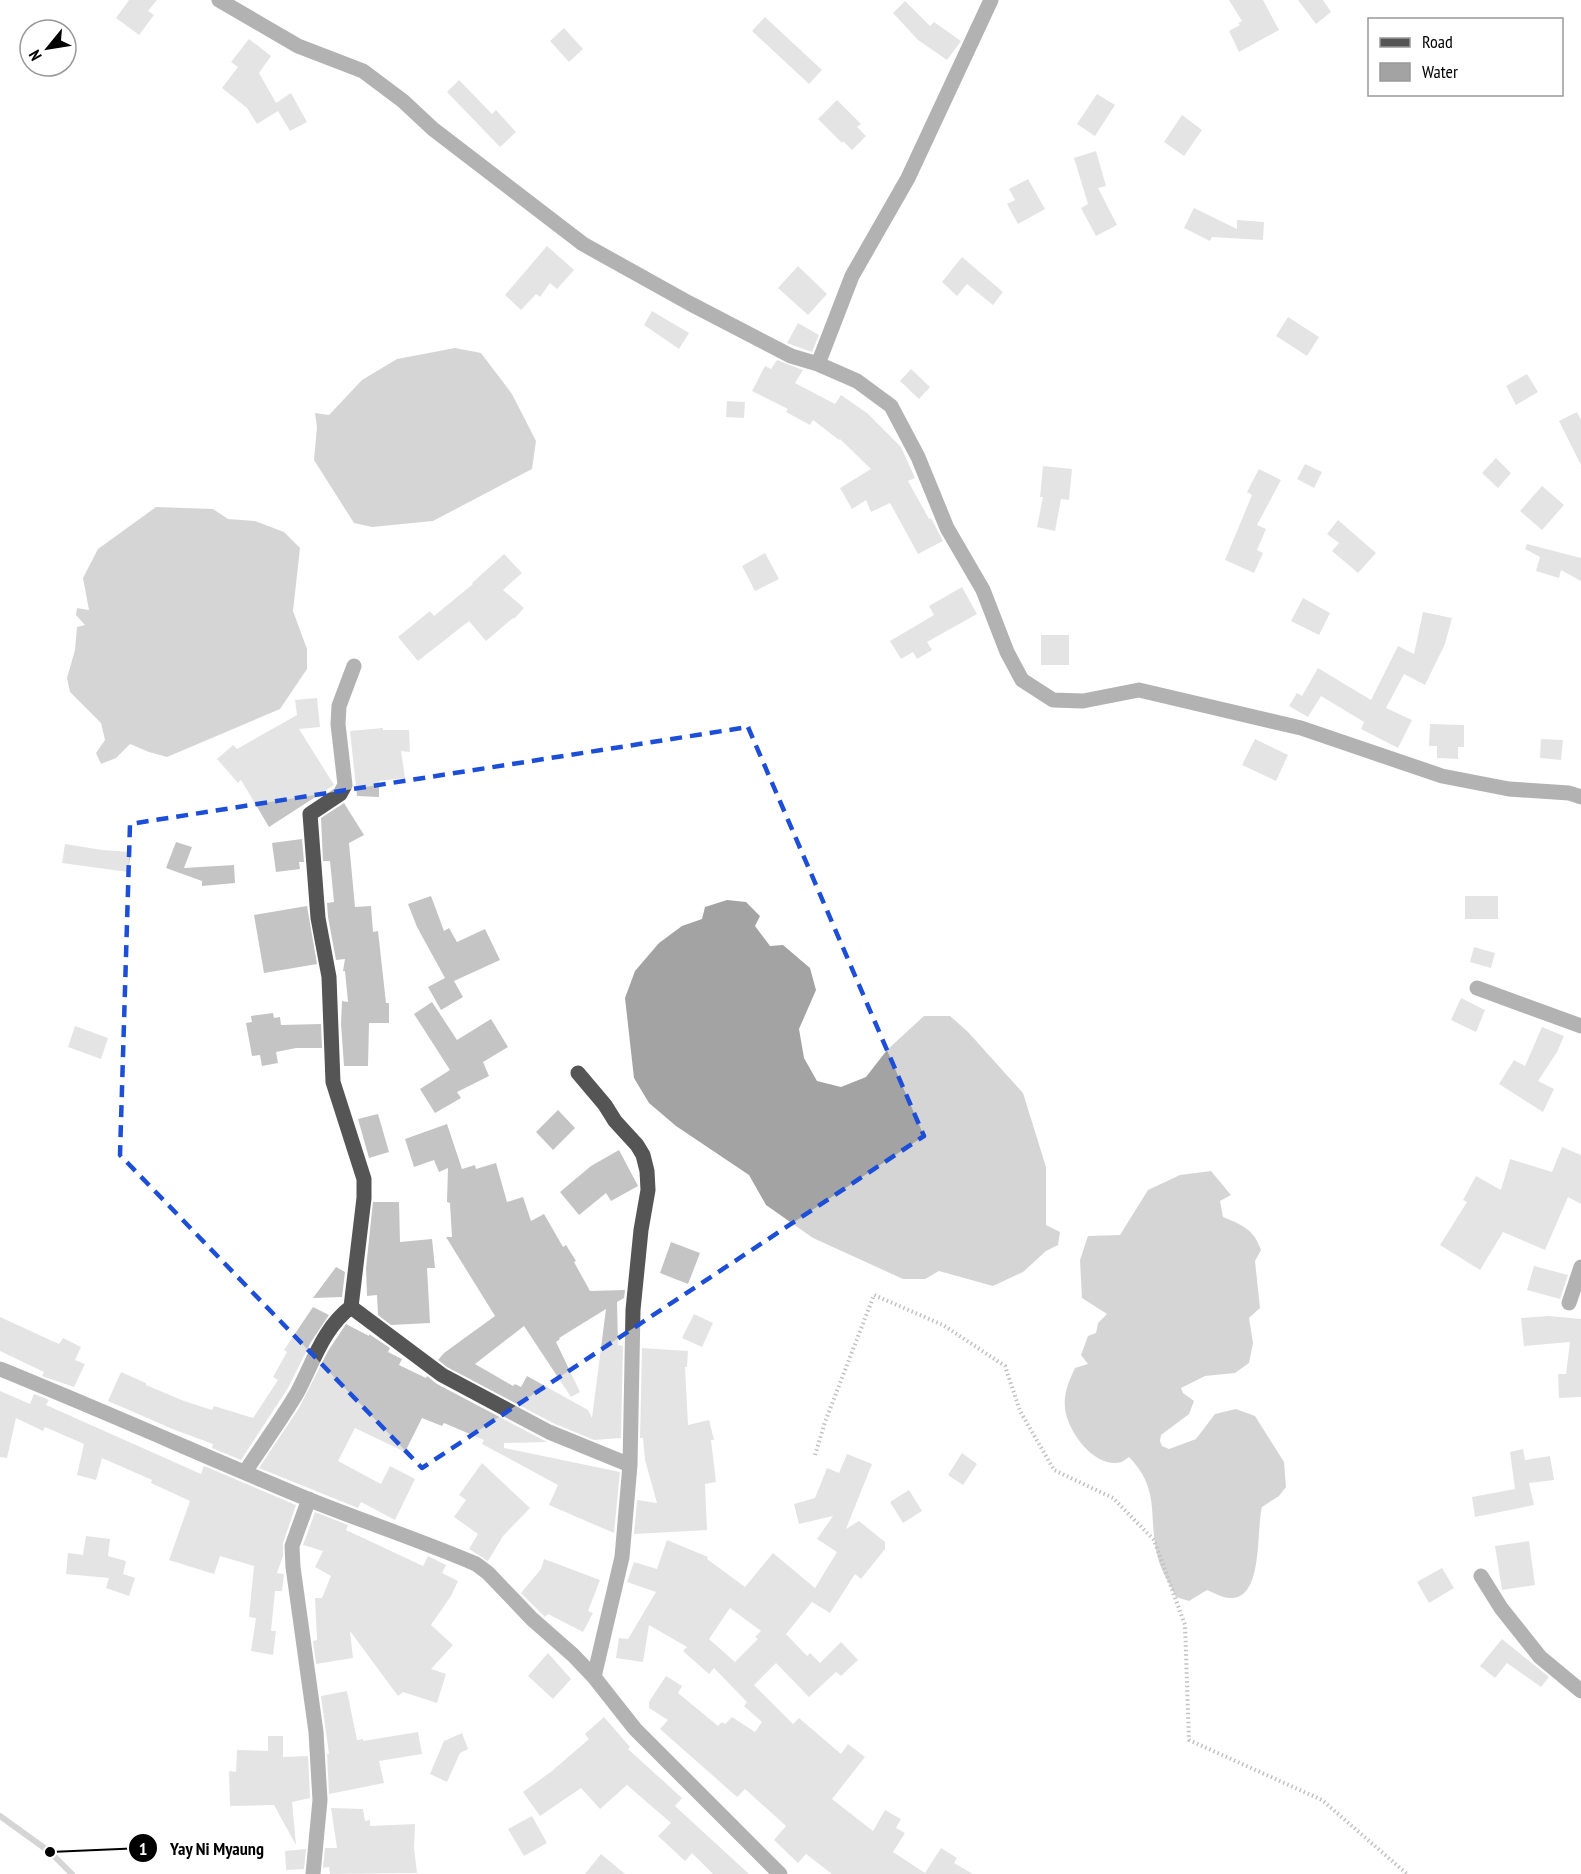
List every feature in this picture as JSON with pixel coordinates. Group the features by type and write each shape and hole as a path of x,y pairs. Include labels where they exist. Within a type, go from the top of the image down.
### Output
{"street":[{"path":"219,0 298,46 363,71 403,101 459,149 583,244 791,356 818,364 857,381 891,406 918,457 947,528 983,590 1007,652 1022,680 1053,700 1083,701 1139,690 1301,728 1442,776 1509,789 1569,793 1581,797"},
{"path":"818,364 852,276 908,178 991,0"},
{"path":"245,1472 296,1394 327,1332 340,1315 351,1307 364,1198 363,1179 333,1082 329,977 318,918 310,814 340,794 345,785 338,724 339,706 354,666"},
{"path":"1477,988 1581,1026"},
{"path":"579,1073 644,1155 648,1190 641,1230 633,1310 630,1465 622,1557 594,1677"},
{"path":"1569,1303 1581,1267"},
{"path":"351,1307 442,1375 549,1432 630,1465"},
{"path":"0,1369 309,1499 476,1564 594,1677 635,1729 780,1874"},
{"path":"309,1499 292,1546 292,1567 317,1743 320,1800 313,1874"},
{"path":"1481,1576 1501,1608 1540,1657 1581,1691"}],"path":[{"path":"815,1455 825,1422 874,1295 943,1325 1005,1366 1020,1411 1054,1470 1113,1498 1154,1540 1185,1625 1189,1740 1322,1800 1407,1874"}],"highlighted area":[{"path":"748,727 924,1136 422,1468 120,1155 130,824"}],"water":[{"path":"455,348 481,353 512,394 536,441 532,469 433,521 372,527 354,523 314,460 317,427 315,413 329,415 362,380 397,359"},
{"path":"156,507 213,509 228,519 255,521 284,532 300,548 293,611 307,649 307,669 280,709 167,757 130,744 116,758 101,764 96,753 105,740 101,723 70,692 67,678 75,650 77,627 85,625 76,615 77,608 89,610 83,578 98,549"},
{"path":"727,900 746,902 760,916 755,926 770,946 783,945 810,968 816,990 799,1029 804,1058 817,1081 841,1087 866,1077 887,1050 924,1016 950,1016 968,1032 1023,1093 1046,1167 1046,1225 1060,1232 1058,1245 1046,1251 1023,1272 993,1286 939,1271 925,1279 903,1279 813,1238 766,1205 749,1175 676,1126 649,1103 634,1078 625,998 635,971 659,943 682,926 702,919 705,907"},
{"path":"1211,1171 1231,1195 1220,1201 1223,1217 1242,1225 1251,1232 1261,1250 1255,1261 1260,1308 1249,1318 1253,1343 1249,1363 1235,1373 1205,1376 1181,1388 1183,1393 1194,1401 1189,1414 1161,1435 1160,1441 1162,1446 1169,1449 1196,1439 1215,1414 1236,1409 1255,1416 1284,1462 1286,1487 1279,1496 1262,1507 1256,1561 1248,1588 1241,1596 1230,1598 1207,1590 1189,1601 1176,1597 1159,1563 1150,1493 1139,1469 1129,1457 1121,1462 1107,1462 1099,1459 1084,1447 1073,1431 1066,1414 1065,1396 1075,1368 1088,1364 1081,1355 1088,1336 1096,1333 1098,1323 1107,1314 1082,1298 1080,1260 1088,1236 1120,1235 1148,1190 1180,1175"}],"building":[{"path":"129,0 157,0 148,11 154,15 139,35 116,18"},
{"path":"1229,0 1263,0 1279,30 1239,52 1229,31 1240,25 1238,23 1242,21"},
{"path":"1298,0 1323,0 1331,12 1316,24"},
{"path":"905,1 930,26 934,22 961,41 947,60 918,40 893,13"},
{"path":"765,17 822,70 809,84 752,31"},
{"path":"564,28 583,49 569,62 550,41"},
{"path":"249,39 271,56 259,73 276,103 291,93 307,122 290,131 278,111 257,124 247,108 222,88 238,67 231,62"},
{"path":"459,80 492,114 496,110 516,132 500,147 447,92"},
{"path":"1097,94 1115,105 1095,136 1077,124"},
{"path":"837,100 861,124 857,127 866,136 852,150 818,119"},
{"path":"1182,115 1202,130 1184,156 1164,142"},
{"path":"1096,151 1106,186 1098,188 1117,225 1096,236 1081,208 1088,204 1074,158"},
{"path":"1028,179 1045,209 1018,224 1007,204 1015,200 1009,189"},
{"path":"1194,208 1237,229 1237,220 1264,222 1263,240 1212,237 1210,241 1184,228"},
{"path":"547,246 574,270 557,289 550,283 540,297 536,294 521,310 505,295"},
{"path":"962,257 1003,292 993,305 967,284 957,296 942,282"},
{"path":"798,266 827,294 808,315 778,288"},
{"path":"652,311 689,333 679,349 644,325"},
{"path":"1288,317 1319,337 1307,356 1276,336"},
{"path":"798,323 819,335 812,352 787,343"},
{"path":"777,360 803,370 795,383 835,404 841,395 867,413 901,447 915,478 908,481 943,541 918,554 890,503 871,512 866,500 852,509 840,488 871,469 840,439 813,420 810,425 786,412 788,409 752,391 765,366 771,369"},
{"path":"911,369 930,387 919,399 900,381"},
{"path":"1527,374 1538,392 1516,405 1506,386"},
{"path":"727,401 745,402 744,418 726,417"},
{"path":"1577,412 1581,420 1581,465 1559,421"},
{"path":"1496,458 1511,473 1498,488 1482,473"},
{"path":"1305,464 1322,472 1314,488 1297,479"},
{"path":"1043,466 1072,469 1069,500 1061,499 1055,531 1037,527 1043,497 1040,497"},
{"path":"1259,469 1281,480 1257,525 1266,529 1257,550 1263,553 1254,573 1225,560 1252,495 1247,492"},
{"path":"1542,486 1564,505 1542,530 1520,511"},
{"path":"1338,520 1376,553 1358,573 1332,551 1339,543 1327,534"},
{"path":"1527,544 1581,558 1581,581 1561,570 1559,578 1536,571 1540,557 1525,549"},
{"path":"765,553 779,579 755,591 742,566"},
{"path":"504,554 522,573 503,590 524,608 486,641 469,621 418,661 398,637 430,611 434,616 473,584"},
{"path":"962,587 977,614 927,642 932,650 917,659 913,652 901,659 890,641 934,615 929,606"},
{"path":"1303,598 1330,613 1319,635 1291,621"},
{"path":"1423,612 1452,618 1445,644 1425,685 1404,674 1386,708 1412,720 1398,748 1361,729 1364,722 1321,696 1308,717 1289,706 1297,693 1302,696 1318,668 1371,700 1398,646 1414,654"},
{"path":"1041,635 1069,635 1069,665 1041,665"},
{"path":"317,698 320,727 299,729 334,785 269,827 241,780 238,783 217,759 233,745 237,749 297,715 295,700"},
{"path":"1430,724 1464,725 1464,747 1458,747 1458,759 1437,758 1437,746 1429,746"},
{"path":"383,728 383,730 409,730 410,752 401,751 405,778 379,781 379,797 357,796 350,731"},
{"path":"1255,739 1288,755 1276,781 1242,765"},
{"path":"1541,739 1563,740 1561,760 1540,758"},
{"path":"344,803 364,835 349,843 355,907 371,906 373,932 378,931 386,1003 389,1003 389,1023 369,1023 368,1066 344,1066 342,1001 348,1002 345,971 343,971 345,959 336,960 328,917 327,903 334,902 330,861 323,861 321,818"},
{"path":"302,839 304,862 299,862 300,869 276,872 272,843"},
{"path":"176,842 192,847 184,868 234,865 235,883 202,886 202,881 166,868"},
{"path":"65,844 131,852 128,872 62,863"},
{"path":"431,896 444,931 449,928 457,942 485,929 500,960 454,981 463,997 441,1010 428,987 445,978 417,927 408,904"},
{"path":"1465,896 1498,896 1498,919 1465,919"},
{"path":"307,906 317,964 264,973 254,915"},
{"path":"1474,947 1495,953 1491,968 1470,962"},
{"path":"1461,998 1485,1010 1476,1032 1451,1020"},
{"path":"432,1002 457,1040 491,1019 508,1047 483,1062 489,1076 457,1092 461,1098 435,1113 420,1089 450,1070 414,1014"},
{"path":"273,1013 274,1018 280,1017 281,1025 321,1024 322,1048 296,1048 276,1052 278,1063 262,1066 260,1055 252,1056 246,1023 252,1022 251,1016"},
{"path":"75,1026 108,1038 101,1059 68,1047"},
{"path":"1542,1027 1564,1036 1557,1052 1538,1081 1554,1089 1543,1112 1499,1084 1514,1060 1525,1066"},
{"path":"558,1110 575,1128 553,1150 536,1132"},
{"path":"378,1114 389,1152 369,1158 358,1119"},
{"path":"447,1124 462,1169 475,1165 476,1169 496,1163 507,1202 523,1197 531,1221 544,1214 563,1247 566,1245 576,1261 574,1262 590,1291 625,1290 624,1298 617,1302 618,1345 623,1346 621,1438 594,1440 553,1423 447,1367 438,1360 444,1353 495,1316 446,1237 452,1237 450,1203 447,1202 448,1168 439,1172 434,1160 414,1167 405,1139","holes":["606,1309 592,1418 588,1410 527,1376 521,1387 515,1384 513,1386 475,1364 524,1326 571,1397 580,1392 556,1342"]},
{"path":"1562,1147 1581,1155 1581,1204 1568,1197 1545,1250 1503,1232 1480,1270 1440,1245 1467,1202 1463,1200 1476,1176 1501,1190 1510,1159 1552,1172"},
{"path":"619,1150 638,1186 611,1201 606,1193 579,1215 560,1192 591,1166"},
{"path":"373,1202 399,1202 400,1242 432,1239 435,1268 427,1268 430,1323 391,1325 378,1315 377,1295 367,1296 366,1268"},
{"path":"671,1242 700,1253 688,1284 660,1273"},
{"path":"1534,1266 1568,1275 1560,1299 1527,1290"},
{"path":"336,1267 345,1272 342,1297 313,1298"},
{"path":"313,1307 329,1315 311,1342 288,1388 241,1460 212,1448 213,1444 108,1401 121,1372 184,1401 212,1410 214,1406 253,1418 278,1380 273,1377 287,1352 284,1350"},
{"path":"694,1314 713,1323 702,1347 682,1338"},
{"path":"1549,1316 1581,1319 1581,1397 1559,1398 1558,1374 1566,1374 1570,1342 1524,1346 1521,1318"},
{"path":"0,1317 59,1344 63,1338 81,1347 75,1360 85,1364 74,1387 42,1376 44,1372 0,1351"},
{"path":"346,1324 369,1336 369,1334 390,1348 388,1352 402,1359 399,1365 426,1378 427,1376 437,1384 547,1442 504,1443 504,1448 620,1472 614,1533 549,1505 558,1485 482,1444 484,1440 444,1423 442,1426 422,1418 405,1452 355,1428 338,1461 381,1484 390,1466 415,1479 395,1520 361,1502 358,1508 259,1468 299,1408 328,1351"},
{"path":"642,1348 688,1351 687,1367 685,1367 688,1425 709,1420 714,1440 711,1440 716,1482 705,1484 707,1530 634,1534 637,1500 657,1503 645,1460 643,1438 640,1438"},
{"path":"0,1391 30,1404 34,1394 49,1400 46,1405 201,1474 204,1466 296,1505 283,1543 283,1556 277,1573 284,1574 282,1591 275,1591 271,1631 276,1631 273,1655 251,1651 256,1618 249,1617 254,1566 220,1556 214,1574 169,1560 190,1501 151,1483 152,1480 102,1458 96,1480 77,1475 84,1444 45,1427 43,1431 16,1418 7,1458 0,1457"},
{"path":"1523,1449 1525,1460 1550,1456 1554,1480 1529,1483 1534,1505 1475,1517 1472,1497 1515,1489 1510,1452"},
{"path":"962,1453 977,1464 963,1485 948,1475"},
{"path":"847,1454 872,1464 846,1529 859,1521 885,1542 885,1549 861,1579 855,1574 830,1613 812,1602 786,1634 807,1656 810,1653 820,1663 841,1642 858,1660 841,1676 836,1672 809,1697 776,1663 754,1685 793,1724 799,1718 841,1754 848,1744 865,1757 832,1799 873,1831 885,1810 901,1819 896,1828 905,1833 893,1852 925,1873 941,1848 957,1858 954,1863 973,1874 832,1874 806,1854 798,1863 774,1840 786,1826 745,1789 737,1797 660,1729 668,1720 649,1708 649,1702 666,1676 682,1686 678,1693 718,1726 722,1722 725,1724 732,1717 755,1732 762,1722 744,1706 747,1702 714,1668 709,1674 683,1651 687,1647 649,1625 643,1662 616,1658 619,1638 628,1639 656,1592 627,1582 634,1562 657,1569 667,1540 708,1557 707,1559 745,1587 773,1553 815,1588 837,1552 817,1539 833,1516 799,1524 794,1504 815,1498 827,1468 839,1473","holes":["730,1608 761,1631 755,1637 758,1639 735,1662 709,1639"]},
{"path":"482,1463 530,1508 503,1536 488,1561 469,1549 478,1534 454,1517 466,1500 459,1495"},
{"path":"909,1490 922,1511 903,1523 890,1502"},
{"path":"315,1512 348,1525 346,1530 423,1566 428,1556 446,1565 442,1573 458,1581 451,1596 431,1625 453,1645 431,1669 446,1674 437,1703 403,1692 398,1696 350,1631 353,1658 316,1664 313,1641 317,1640 315,1598 322,1598 331,1576 315,1567 323,1551 303,1545"},
{"path":"86,1536 110,1539 108,1556 126,1561 123,1574 135,1578 129,1596 106,1588 109,1578 66,1574 68,1553 83,1555"},
{"path":"1529,1541 1535,1585 1502,1590 1495,1546"},
{"path":"544,1559 600,1580 588,1611 593,1613 583,1632 548,1614 545,1617 521,1593 541,1569"},
{"path":"1442,1568 1454,1588 1429,1603 1417,1582"},
{"path":"1502,1639 1549,1677 1541,1687 1507,1663 1495,1678 1480,1666"},
{"path":"548,1653 571,1679 553,1699 528,1676"},
{"path":"347,1691 357,1740 418,1732 422,1754 379,1761 384,1783 329,1794 327,1754 329,1754 321,1696"},
{"path":"604,1717 630,1747 628,1749 682,1798 675,1806 749,1874 713,1874 692,1853 685,1861 658,1836 671,1823 627,1785 600,1809 581,1788 540,1816 523,1792 589,1739 585,1734"},
{"path":"462,1733 468,1749 460,1753 447,1782 430,1774 444,1741"},
{"path":"268,1736 283,1736 283,1757 308,1756 310,1798 292,1802 296,1845 274,1805 230,1806 229,1771 236,1772 237,1750 268,1751"},
{"path":"331,1808 363,1809 365,1821 370,1820 370,1826 415,1824 414,1848 417,1873 330,1874 329,1867 323,1868 325,1848 337,1848"},
{"path":"532,1816 547,1843 524,1856 508,1829"},
{"path":"306,1849 304,1869 286,1870 285,1851"},
{"path":"601,1854 625,1874 585,1874"}],"waterway":[{"path":"0,1816 50,1852 72,1874"}],"place":[{"name":"Yay Ni Myaung","path":"50,1852"}]}
